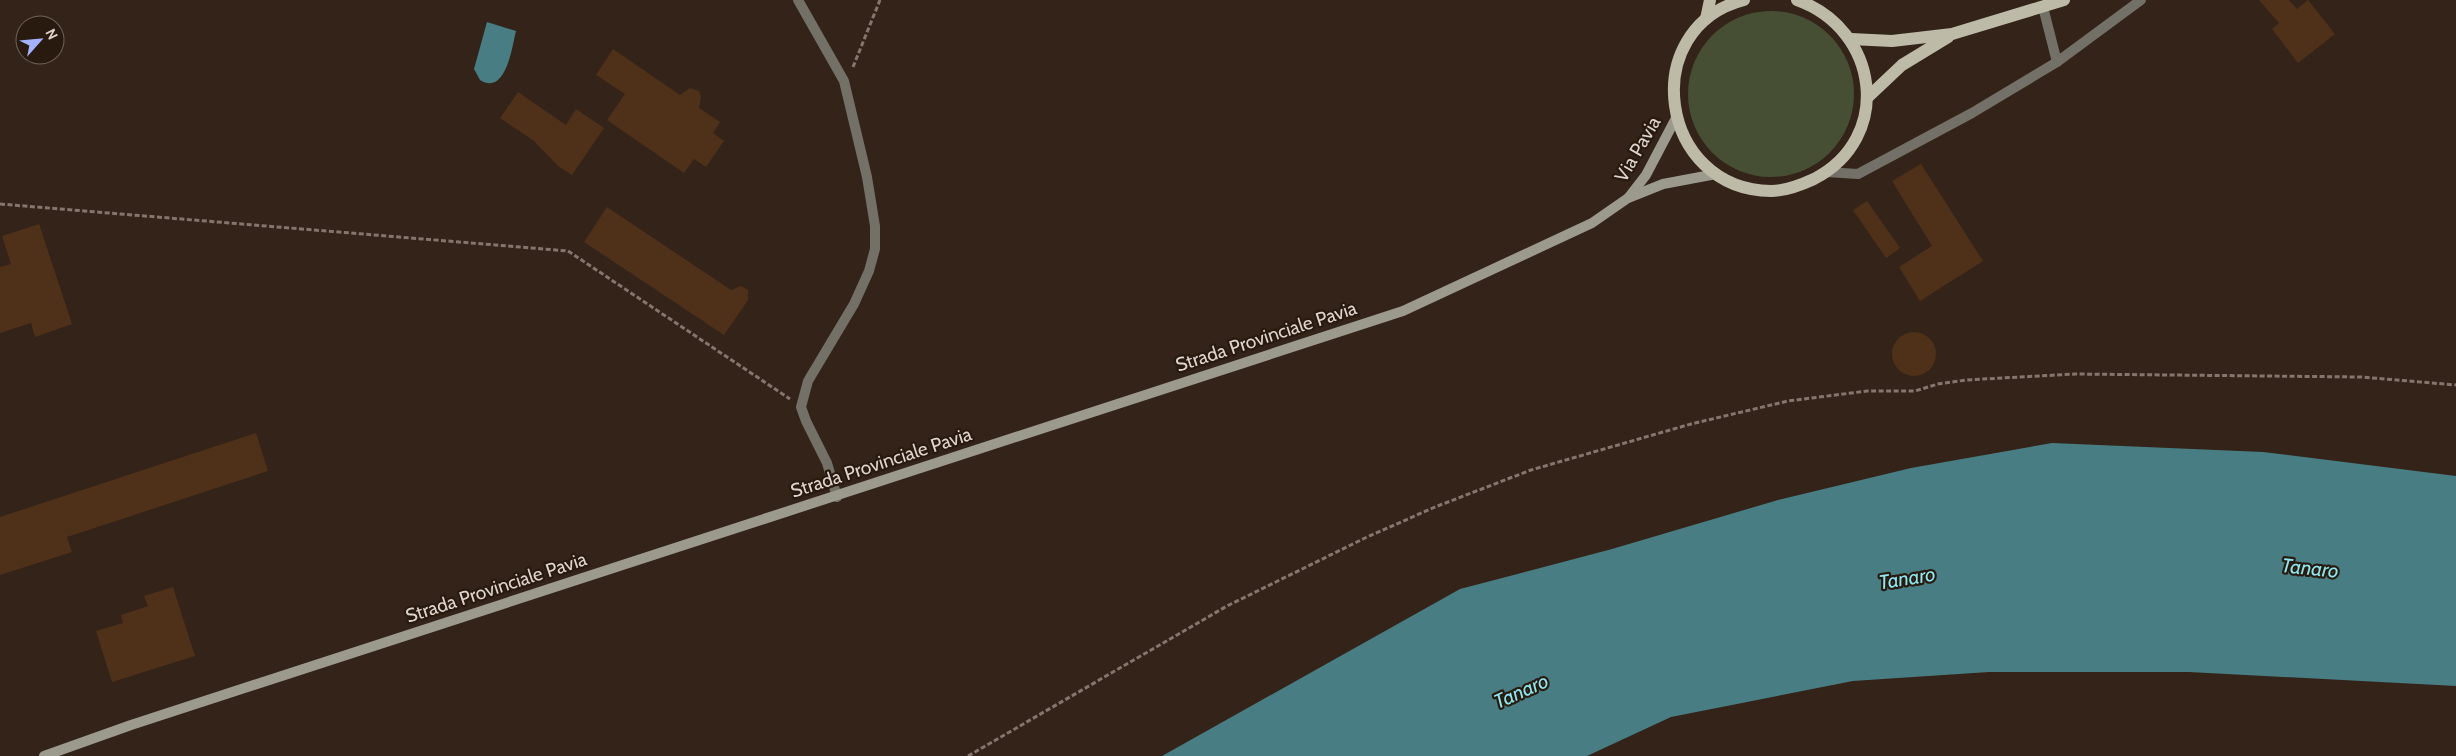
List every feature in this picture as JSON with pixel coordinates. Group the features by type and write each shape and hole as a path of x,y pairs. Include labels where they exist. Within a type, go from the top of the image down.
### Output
{"main road":[{"path":"1706,19 1710,0"},
{"path":"1744,0 1731,3 1706,19 1688,39 1677,64 1672,91 1676,118 1684,140 1698,159 1716,174 1742,186 1771,191 1800,186 1826,172 1847,152 1861,127 1867,98 1864,67 1851,39 1834,20 1813,6 1797,0"},
{"path":"1851,39 1892,41 1952,34 2064,0"},
{"path":"1867,98 1902,65 1952,34"},
{"name":"Via Pavia","path":"1628,198 1646,175 1676,118"},
{"name":"Strada Provinciale Pavia","path":"44,756 131,724 1403,311 1592,222 1628,198 1663,184 1716,174"}],"lane":[{"path":"798,0 843,77 872,204 875,249 869,270 854,304 808,381 801,407 827,462 837,496"},
{"path":"1826,172 1858,174 1972,113 2057,62 2141,0"},
{"path":"2044,7 2057,62"},
{"path":"849,77 850,104"}],"path":[{"path":"849,77 880,0"},
{"path":"0,204 568,251 779,392"},
{"path":"968,756 1227,606 1365,538 1435,507 1531,470 1691,424 1788,401 1867,391 1915,391 1938,384 1966,380 2074,374 2361,377 2456,385"}],"green space":[{"path":"1763,11 1779,11 1803,17 1830,35 1848,62 1854,94 1848,126 1830,153 1803,171 1779,177 1763,177 1739,171 1718,158 1707,147 1694,126 1688,102 1688,86 1694,62 1707,41 1718,30 1739,17"}],"water":[{"path":"487,22 516,31 510,58 502,76 496,81 489,83 480,80 474,69"},
{"name":"Tanaro","path":"2052,443 2263,452 2456,476 2456,686 2189,672 1989,672 1853,681 1671,717 1587,756 1162,756 1460,589 1612,549 1778,500 1911,468"}],"building":[{"path":"2259,0 2289,0 2297,9 2308,0 2335,34 2298,63 2272,29 2279,23"},
{"path":"613,49 680,95 690,88 699,91 701,97 699,108 720,122 713,133 724,141 706,167 694,159 684,173 607,120 625,94 596,75"},
{"path":"518,92 566,125 576,109 604,128 572,175 558,166 534,141 500,118"},
{"path":"1921,164 1983,261 1920,301 1899,267 1932,246 1892,181"},
{"path":"1867,201 1900,248 1886,258 1853,210"},
{"path":"607,207 731,290 741,286 748,290 748,300 724,335 584,242"},
{"path":"39,224 72,324 35,337 31,323 0,333 0,267 11,264 2,236"},
{"path":"1914,332 1926,336 1932,342 1936,354 1932,366 1926,372 1914,376 1902,372 1896,366 1892,354 1896,342 1902,336"},
{"path":"256,433 268,471 67,537 72,552 0,575 0,517"},
{"path":"173,587 195,656 112,682 96,631 123,623 121,615 148,606 144,596"}]}
